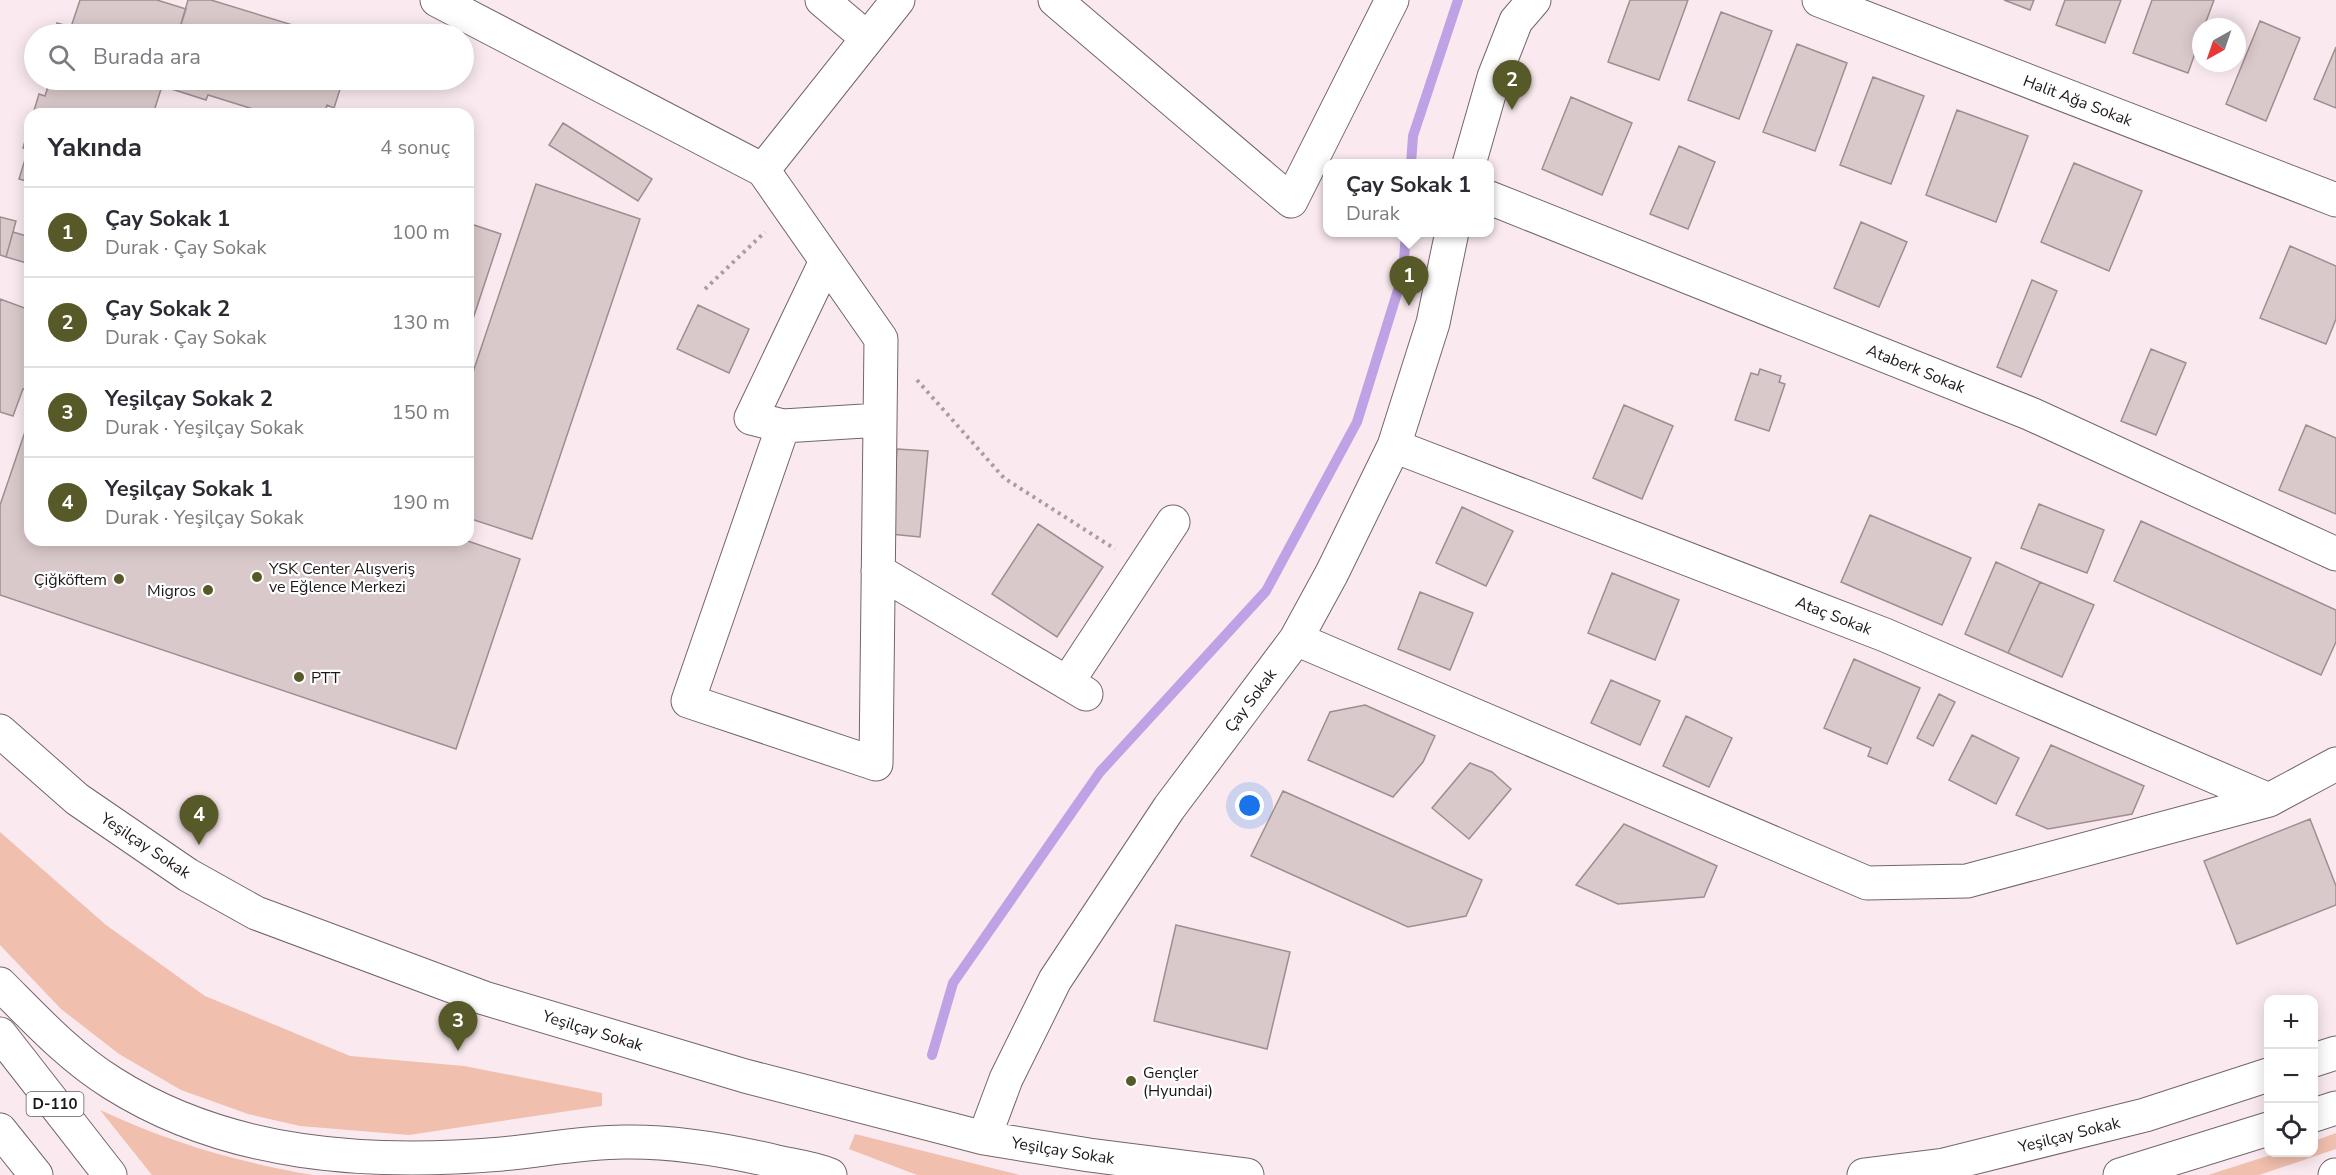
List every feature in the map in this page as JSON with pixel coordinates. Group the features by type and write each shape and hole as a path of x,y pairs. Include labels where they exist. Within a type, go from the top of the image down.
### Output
{"main road":[{"path":"437,0 763,170 881,339 876,764 688,701 783,426"},
{"path":"822,0 867,38"},
{"path":"763,170 898,0"},
{"path":"1055,0 1291,201 1392,0"},
{"path":"1470,159 1494,77 1516,21 1534,0"},
{"name":"Halit Ağa Sokak","path":"1819,0 2336,200"},
{"name":"Ataberk Sokak","path":"1494,200 2031,414 2336,554"},
{"name":"Çay Sokak","path":"984,1138 1006,1079 1055,980 1169,808 1296,639 1332,573 1394,446 1433,323 1451,237"},
{"path":"826,261 751,418 783,426 880,420"},
{"name":"Ataç Sokak","path":"1394,446 1885,635 2269,800"},
{"path":"878,571 1076,688 1143,567 1173,522"},
{"path":"1296,639 1867,883 1967,881 2269,800 2336,764"},
{"name":"Yeşilçay Sokak","path":"0,731 77,799 188,875 256,913 484,998 746,1076 984,1138 1247,1175"},
{"path":"0,984 47,1031 111,1083 161,1110 267,1146 357,1158 399,1159 464,1157 623,1142 679,1144 737,1153 830,1175"},
{"name":"D-110","path":"0,1034 110,1175"},
{"path":"2318,1058 2336,1053"},
{"name":"Yeşilçay Sokak","path":"1864,1175 1955,1162 2145,1115 2264,1076"},
{"path":"2318,1113 2336,1108"},
{"path":"0,1130 36,1175"},
{"path":"2120,1175 2264,1130"}],"path":[{"path":"705,289 790,209"},
{"path":"881,339 1004,478 1143,567"}],"shaded area":[{"path":"0,832 106,925 205,996 350,1056 464,1066 602,1093 602,1106 409,1135 300,1126 248,1114 181,1090 119,1054 61,1009 0,945"},
{"path":"100,1110 126,1122 205,1150 313,1175 152,1175"},
{"path":"2336,1133 2336,1149 2318,1155 2318,1140"},
{"path":"855,1134 1020,1175 917,1175 849,1149"},
{"path":"2264,1157 2312,1157 2259,1175 2208,1175"}],"building":[{"path":"80,0 157,0 186,9 181,24 72,24"},
{"path":"188,0 211,0 289,24 181,24"},
{"path":"1630,0 1688,0 1659,80 1608,62"},
{"path":"2004,0 2034,0 2030,10"},
{"path":"2065,0 2121,0 2105,43 2056,25"},
{"path":"2152,0 2214,0 2207,18 2192,18 2192,62 2188,73 2133,53"},
{"path":"1721,12 1772,31 1739,119 1688,100"},
{"path":"2260,21 2300,38 2266,121 2226,104 2239,72 2246,72 2246,55"},
{"path":"1797,44 1847,63 1815,151 1763,132"},
{"path":"2336,47 2336,108 2314,99"},
{"path":"1873,77 1924,96 1891,184 1840,165"},
{"path":"47,90 161,90 155,108 35,108 39,94 45,96"},
{"path":"175,90 340,90 334,108 327,105 326,108 250,108 208,95 206,100"},
{"path":"1571,97 1632,123 1602,195 1542,169"},
{"path":"1957,110 2028,136 1996,222 1926,195"},
{"path":"563,123 652,179 638,201 549,145"},
{"path":"1679,146 1715,162 1688,229 1650,214"},
{"path":"24,163 24,180 19,179"},
{"path":"2074,163 2142,191 2109,271 2041,242"},
{"path":"536,184 640,219 532,539 474,520 474,369"},
{"path":"0,217 16,221 6,257 0,255"},
{"path":"1861,222 1907,242 1879,307 1834,288"},
{"path":"474,225 501,234 474,316"},
{"path":"13,232 24,235 24,262 6,257"},
{"path":"2290,246 2336,266 2336,319 2326,344 2260,318"},
{"path":"2032,280 2057,291 2021,377 1997,367"},
{"path":"0,299 24,308 24,389 13,416 0,412"},
{"path":"698,305 749,329 729,373 677,349"},
{"path":"2151,349 2186,363 2156,435 2121,421"},
{"path":"1760,369 1781,376 1779,382 1785,384 1769,431 1735,420 1751,373 1758,375"},
{"path":"1624,405 1673,426 1642,499 1593,478"},
{"path":"2306,425 2336,438 2336,514 2279,490"},
{"name":"YSK Center Alışveriş ve Eğlence Merkezi","path":"24,435 24,546 474,546 474,543 520,559 456,749 0,595 0,505"},
{"path":"897,449 928,451 920,537 890,534"},
{"path":"2039,504 2104,530 2087,573 2021,548"},
{"path":"1462,507 1513,531 1486,586 1436,563"},
{"path":"1870,515 1971,558 1942,625 1841,582"},
{"path":"2141,521 2336,610 2336,642 2321,675 2114,581"},
{"path":"1038,524 1103,567 1057,637 992,594"},
{"path":"1996,562 2040,582 2008,653 1965,634"},
{"path":"1612,573 1679,600 1655,660 1588,633"},
{"path":"2040,582 2094,605 2062,677 2008,653"},
{"path":"1420,592 1473,613 1450,670 1398,649"},
{"path":"1854,659 1920,688 1887,764 1868,756 1871,748 1824,728"},
{"path":"1611,680 1660,701 1640,745 1591,723"},
{"path":"1939,694 1955,702 1933,746 1917,738"},
{"path":"1365,705 1435,736 1423,762 1393,797 1308,760 1330,712"},
{"path":"1686,716 1732,738 1709,787 1663,766"},
{"path":"1972,735 2019,758 1996,804 1949,780"},
{"path":"2051,745 2144,786 2132,814 2048,829 2016,815"},
{"path":"1470,763 1492,772 1511,789 1469,839 1432,808"},
{"path":"1283,791 1482,880 1466,916 1408,927 1251,856"},
{"path":"2310,819 2336,886 2336,905 2237,944 2204,861"},
{"path":"1624,824 1717,866 1704,897 1618,904 1576,885"},
{"path":"1176,925 1290,952 1267,1049 1154,1021"}],"waterway":[{"path":"1411,159 1413,136 1458,0"},
{"path":"932,1055 953,983 1100,772 1266,591 1357,422 1403,274 1406,237"}],"place":[{"name":"Çay Sokak 2","path":"1512,110"},
{"name":"Çay Sokak 1","path":"1409,306"},
{"name":"YSK Center Alışveriş ve Eğlence Merkezi","path":"257,577"},
{"name":"Çiğköftem","path":"119,579"},
{"name":"Migros","path":"208,590"},
{"name":"PTT","path":"299,677"},
{"name":"Yeşilçay Sokak 1","path":"199,845"},
{"name":"Yeşilçay Sokak 2","path":"458,1051"},
{"name":"Gençler (Hyundai)","path":"1131,1081"}]}
